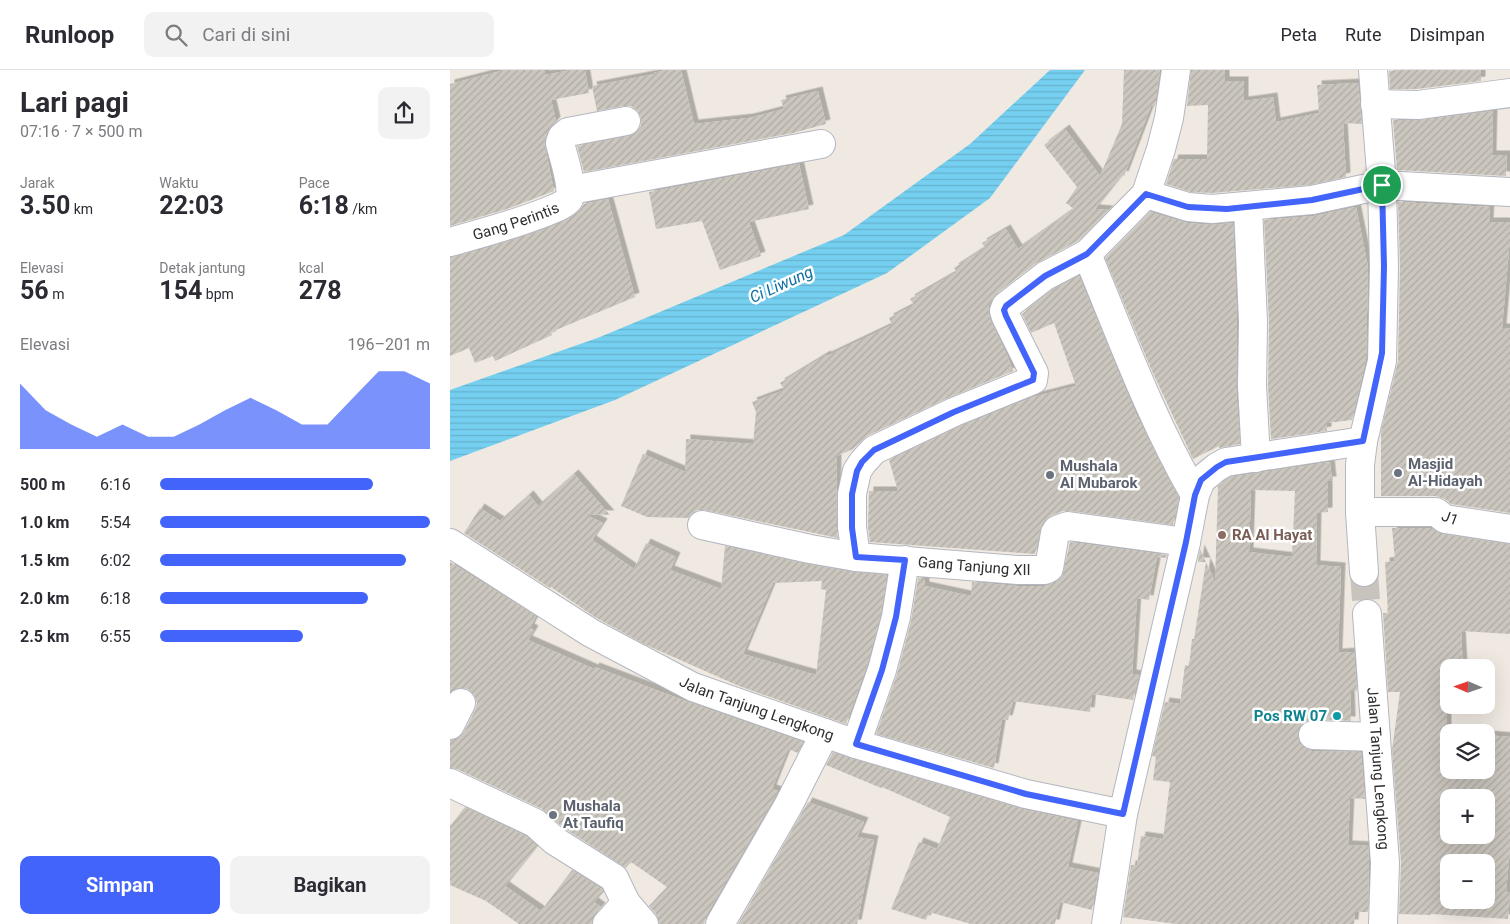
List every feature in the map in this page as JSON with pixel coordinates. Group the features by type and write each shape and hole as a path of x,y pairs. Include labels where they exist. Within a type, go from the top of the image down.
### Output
{"street":[{"path":"856,557 852,528 852,494 857,471 862,462 874,450 954,412 1033,380 1034,373 1004,310 1006,306 1045,276 1087,254 1146,194 1169,118 1176,70"},
{"path":"1364,572 1360,512 1360,465 1363,441 1382,353 1384,266 1382,185 1373,70"},
{"path":"1375,104 1418,104 1510,93"},
{"name":"Gang Perintis","path":"450,242 533,217 566,204 571,190 560,143 562,137 568,132 626,121"},
{"path":"571,190 821,144"},
{"path":"1146,194 1188,207 1212,209 1312,200 1382,185 1510,192"},
{"path":"1248,207 1253,322 1252,386 1256,458"},
{"path":"1087,254 1143,392 1176,462 1195,495"},
{"path":"1106,924 1123,814 1186,542 1195,495 1201,480 1226,462 1363,441"},
{"name":"J1","path":"1360,512 1436,512 1445,519 1480,526 1510,529"},
{"name":"Gang Tanjung XII","path":"702,524 810,550 856,557 1018,570 1046,570 1050,566 1055,533 1068,526 1186,542"},
{"name":"Jalan Tanjung Lengkong","path":"450,543 591,633 693,687 856,744 1026,794 1123,814"},
{"path":"856,744 884,661 896,617 905,560"},
{"name":"Jalan Tanjung Lengkong","path":"1367,614 1385,863 1383,924"},
{"path":"720,924 788,806 826,733"},
{"path":"1313,735 1376,737"},
{"path":"450,783 535,823 555,841 614,878 626,903 644,924"},
{"path":"607,924 626,903"}],"water":[{"name":"Ci Liwung","path":"1050,70 1085,70 990,198 887,273 615,400 450,461 450,390 600,337 844,235 970,144"}],"building":[{"path":"505,70 544,70 545,75 571,70 585,70 589,93 551,100 556,121 547,132 545,146 554,191 510,208 450,226 450,84"},
{"path":"666,70 681,70 694,124 749,118 784,109 781,100 818,91 826,124 793,133 584,172 577,146 629,136 637,132 641,126 641,118 638,111 631,106 597,111 592,86 655,74"},
{"path":"1124,70 1160,70 1155,106 1151,106 1124,176 1122,175 1095,209 1109,210 1078,241 1035,264 996,294 989,305 991,322 1013,371 948,398 867,436 853,449 837,456 836,527 838,538 705,510 697,510 689,518 647,517 621,506 643,454 685,472 686,439 753,444 756,412 752,402 785,390 780,383 826,355 892,325 889,318 914,305 910,299 957,272 954,268 985,248 982,243 1006,229 1018,249 1074,209 1066,203 1077,187 1044,145 1065,129 1100,176 1122,124"},
{"path":"1191,70 1225,70 1225,81 1244,81 1244,101 1273,97 1276,122 1319,113 1317,85 1358,83 1362,124 1343,123 1346,177 1310,185 1212,193 1191,192 1166,184 1174,159 1207,159 1208,105 1187,106"},
{"path":"1481,70 1481,81 1417,89 1390,89 1389,71"},
{"path":"1493,111 1492,155 1507,155 1506,176 1397,170 1393,120 1420,120"},
{"path":"799,164 809,209 749,222 761,256 720,270 702,221 656,229 649,192"},
{"path":"608,199 635,297 551,332 552,335 495,361 493,356 475,363 469,348 450,356 450,257 480,250 539,231 570,218 584,204"},
{"path":"1398,202 1490,207 1489,222 1510,222 1510,249 1502,328 1510,328 1510,513 1451,504 1445,499 1436,496 1381,496 1381,431 1398,361 1400,266"},
{"path":"1356,207 1368,267 1366,359 1352,420 1327,423 1327,431 1271,439 1268,386 1269,321 1264,220 1314,216"},
{"path":"1150,212 1187,223 1211,225 1233,223 1237,322 1236,387 1240,444 1219,448 1219,446 1193,459 1152,371 1105,258"},
{"path":"1079,276 1136,414 1179,498 1173,525 1063,511 1051,516 1042,524 1035,554 870,542 868,526 869,491 898,491 889,460 960,426 1033,397 1076,386 1054,323 1031,333 1022,314 1053,289"},
{"path":"1330,462 1332,481 1328,481 1328,512 1317,513 1316,565 1341,567 1338,653 1354,652 1357,691 1350,691 1351,721 1314,719 1306,721 1300,727 1297,735 1300,743 1312,751 1361,752 1365,799 1350,798 1348,845 1368,846 1368,912 1355,912 1354,924 1176,924 1123,917 1131,865 1137,865 1141,836 1163,839 1170,782 1153,780 1156,757 1152,756 1165,702 1180,704 1185,665 1189,666 1192,639 1194,639 1206,562 1215,582 1218,486 1231,477","holes":["1251,490 1295,491 1292,557 1249,552"]},
{"path":"574,474 610,515 584,514 603,523 592,540 634,569 646,543 676,557 670,570 721,589 725,546 807,564 853,572 887,575 881,614 867,665 846,724 739,686 644,644 595,617 551,587 464,533 480,508 500,521 529,495 538,506","holes":["822,581 821,589 826,590 816,675 743,654 773,583"]},
{"path":"1392,528 1431,528 1443,534 1510,544 1510,634 1461,631 1463,659 1440,659 1440,714 1447,714 1447,724 1440,724 1440,779 1495,779 1495,736 1510,737 1510,848 1506,892 1510,893 1508,919 1399,914 1401,862 1392,750 1400,692 1388,692 1383,613 1388,613 1385,562 1395,561"},
{"path":"1070,542 1167,555 1166,558 1157,557 1149,600 1137,598 1132,674 1139,675 1133,700 1092,694 1090,712 1013,701 1008,720 1002,719 994,768 876,734 897,674 911,621 918,578 925,578 925,586 971,596 972,582 1017,586 1045,586 1056,582 1062,577"},
{"path":"1200,549 1206,562 1198,562"},
{"path":"450,562 536,616 530,628 534,630 528,640 594,669 595,667 803,742 798,753 788,749 772,789 778,791 706,916 704,924 659,924 656,914 649,906 667,887 631,862 626,868 564,828 542,809 457,769 450,768 450,740 458,738 464,732 477,703 474,695 468,689 460,688 450,693"},
{"path":"833,752 1022,809 1078,821 1068,867 1098,873 1092,910 1060,902 1055,924 971,924 929,912 926,920 891,909 919,842 937,849 950,817 826,765"},
{"path":"808,802 864,822 857,837 874,840 857,924 738,924"},
{"path":"465,807 526,836 537,846 505,886 541,911 572,870 602,889 603,892 594,902 601,907 595,914 592,924 519,924 486,901 450,885 450,826"}],"tunnel":[{"path":"1364,572 1367,614"}],"place":[{"name":"Masjid Al-Hidayah","path":"1398,473"},
{"name":"Mushala Al Mubarok","path":"1050,475"},
{"name":"RA Al Hayat","path":"1222,535"},
{"name":"Pos RW 07","path":"1337,716"},
{"name":"Mushala At Taufiq","path":"553,815"}],"route":[{"path":"1382,185 1384,266 1382,360 1363,441 1226,462 1209,472 1201,480 1195,495 1186,542 1123,814 1026,794 856,744 882,670 896,617 905,560 856,557 852,528 852,494 857,471 862,462 874,450 954,412 1033,380 1034,373 1004,312 1006,306 1045,276 1087,254 1146,194 1188,207 1227,209 1312,200 1382,185"}]}
